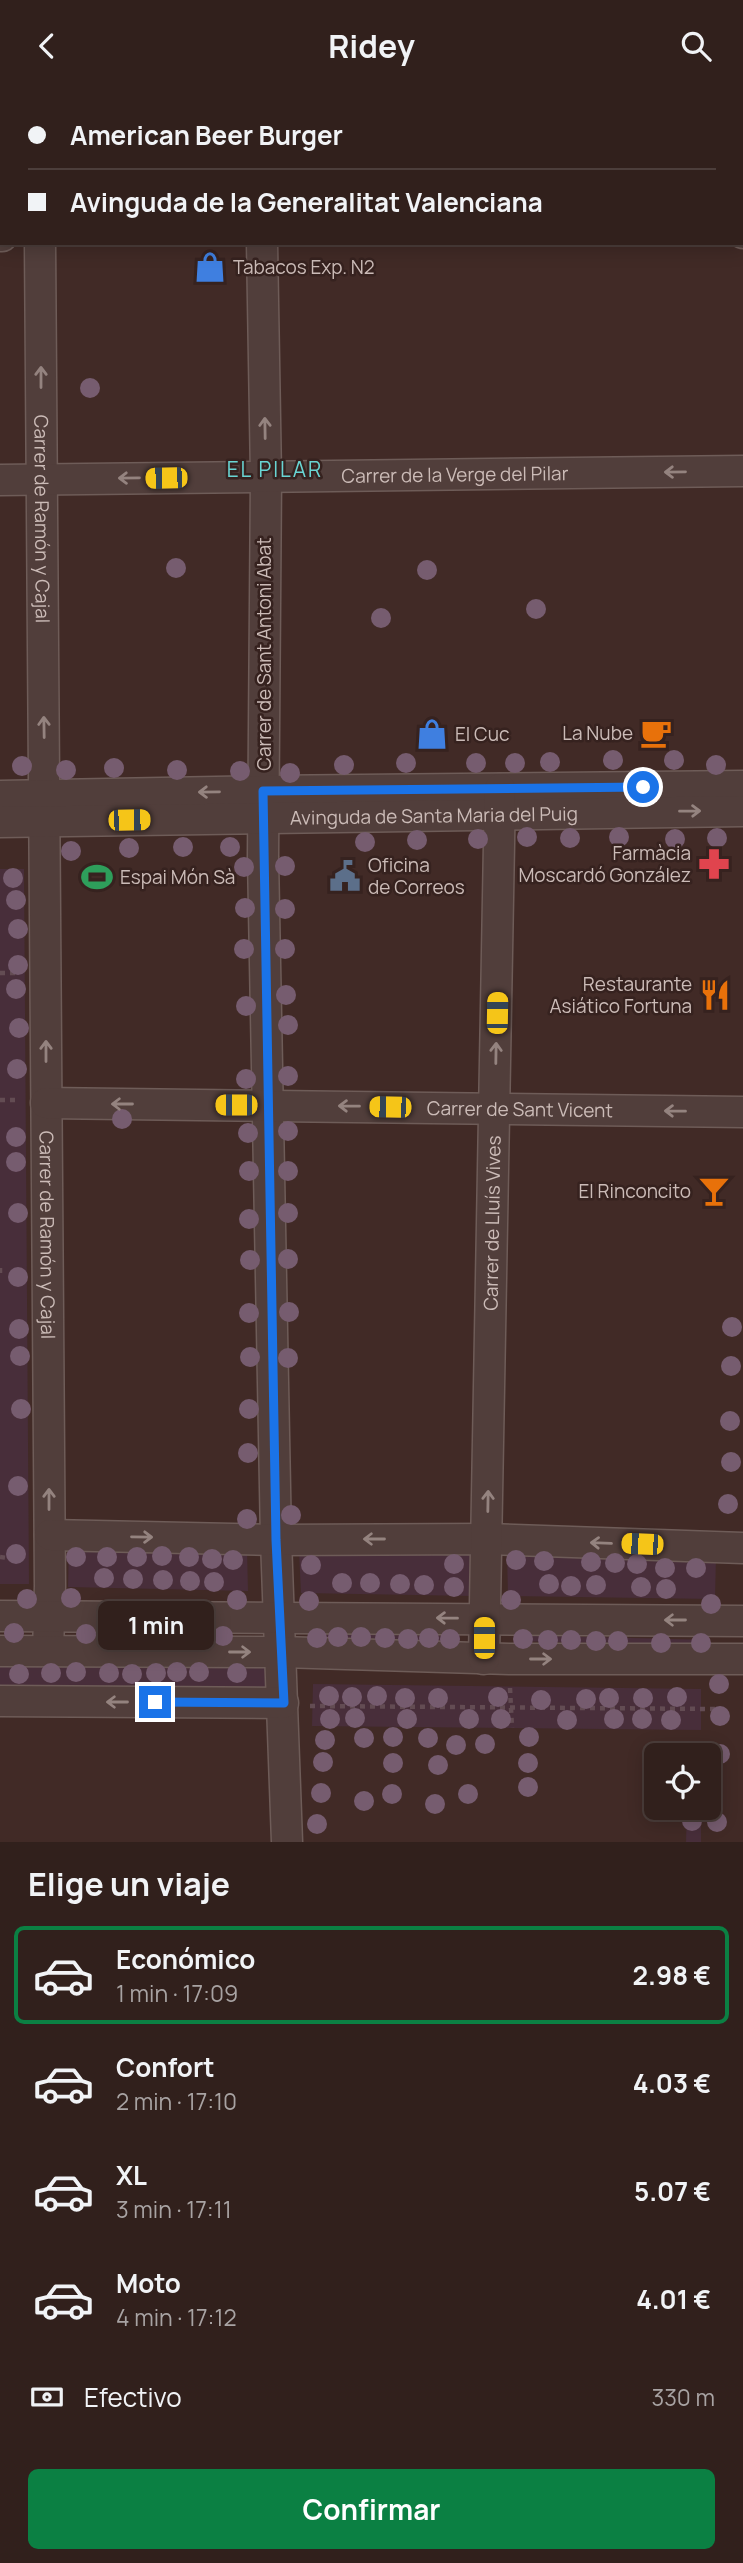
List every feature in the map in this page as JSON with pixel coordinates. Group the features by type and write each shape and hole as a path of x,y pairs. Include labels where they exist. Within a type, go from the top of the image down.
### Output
{"street":[{"name":"Carrer de Ramón y Cajal","path":"40,245 50,1535 48,1651"},
{"name":"Carrer de Sant Antoni Abat","path":"262,245 266,477 263,804 276,1540 281,1652 294,1704 287,1842"},
{"name":"Carrer de la Verge del Pilar","path":"0,480 743,471"},
{"name":"Avinguda de Santa Maria del Puig","path":"0,796 45,808 500,801 743,786"},
{"name":"Avinguda de Santa Maria del Puig","path":"500,801 743,811"},
{"name":"Carrer de Lluís Vives","path":"484,1658 500,801"},
{"name":"Avinguda de Santa Maria del Puig","path":"0,822 45,808"},
{"name":"Carrer de Sant Vicent","path":"46,1103 743,1112"},
{"path":"50,1535 276,1540 487,1539 743,1548"},
{"path":"0,1616 743,1621"},
{"path":"0,1651 281,1652 484,1658 743,1660"},
{"path":"0,1701 294,1704"}],"path":[{"path":"0,1268 0,1277"},
{"path":"0,1557 8,1558"},
{"path":"510,1687 512,1728"},
{"path":"294,1704 715,1709"}],"shaded area":[{"path":"0,869 24,869 29,1584 0,1584"},
{"path":"69,1546 247,1549 248,1591 68,1587"},
{"path":"299,1551 474,1552 473,1596 301,1593"},
{"path":"507,1553 716,1556 715,1599 508,1596"},
{"path":"80,1630 231,1631 231,1638 81,1637"},
{"path":"312,1634 460,1636 460,1641 312,1639"},
{"path":"514,1635 709,1640 709,1646 514,1641"},
{"path":"0,1667 267,1667 273,1690 0,1695"},
{"path":"313,1684 701,1689 701,1730 312,1726"},
{"path":"687,1820 701,1820 701,1842 686,1842"}],"place":[{"name":"Tabacos Exp. N2","path":"210,267"},
{"name":"La Nube","path":"656,733"},
{"name":"El Cuc","path":"432,734"},
{"name":"Farmàcia Moscardó González","path":"714,864"},
{"name":"Oficina de Correos","path":"345,876"},
{"name":"Espai Món Sà","path":"97,877"},
{"name":"Restaurante Asiático Fortuna","path":"715,995"},
{"name":"El Rinconcito","path":"714,1191"}],"district":[{"name":"EL PILAR","path":"275,469"}],"route":[{"path":"155,1702 284,1703 276,1540 263,791 643,787"}]}
